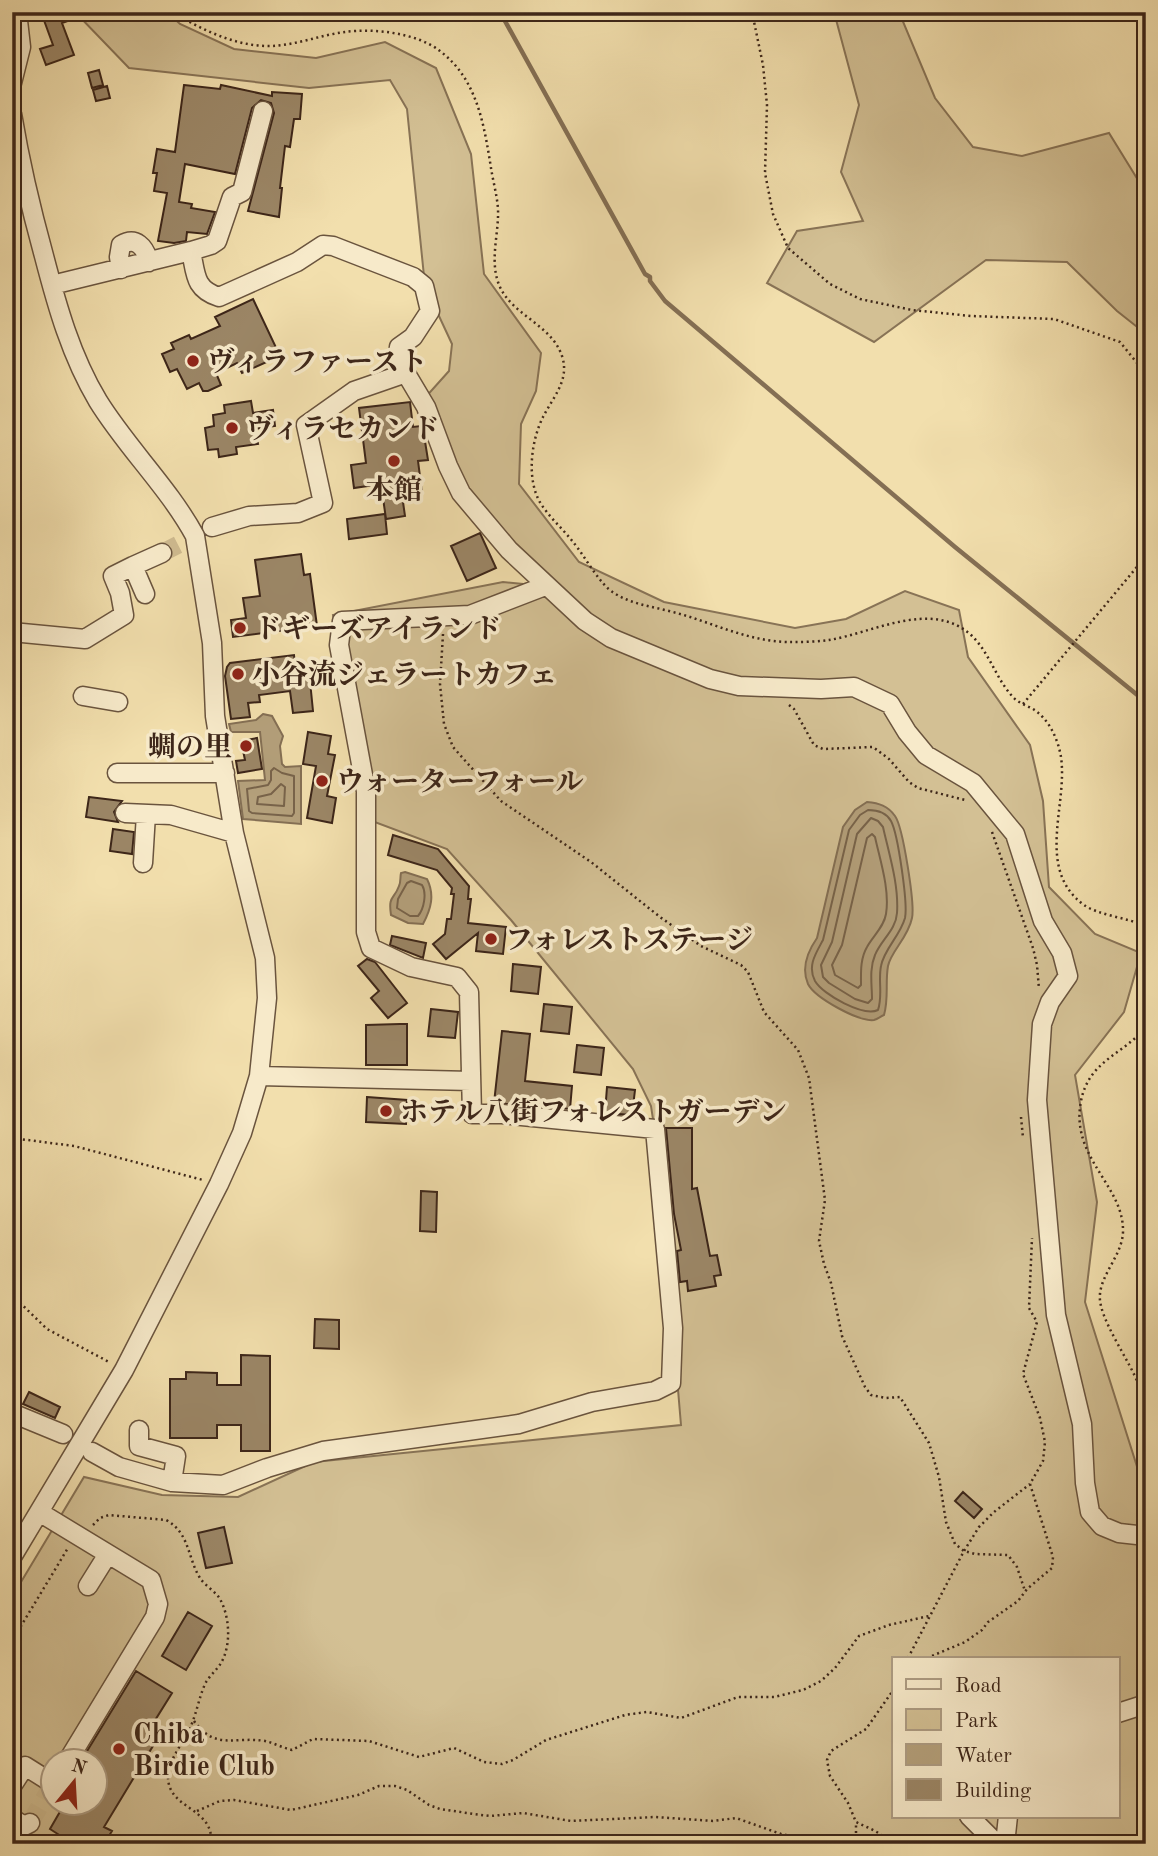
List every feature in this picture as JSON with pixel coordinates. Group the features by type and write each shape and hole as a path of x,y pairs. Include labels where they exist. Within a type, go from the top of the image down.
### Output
{"street":[{"path":"12,83 20,47 17,12"},
{"path":"51,285 211,245 217,240 232,197 242,192 264,111"},
{"path":"12,114 22,175 68,339 98,400 195,536 212,643 215,716 234,833 265,958 267,998 259,1076 242,1133 219,1184 124,1370 12,1557"},
{"path":"121,269 119,251 121,245 127,242 138,243 144,248 149,262"},
{"path":"191,251 198,282 205,293 219,297 297,262 323,245 333,246 413,277 424,286 430,311 413,337 400,347 398,359 426,407 461,493 487,526 545,586 585,621 611,638 710,679 739,686 821,689 854,687 890,704 907,732 926,755 974,783 1015,834 1043,921 1062,953 1068,976 1050,1002 1041,1024 1037,1100 1056,1315 1082,1424 1085,1483 1090,1512 1102,1526 1111,1530 1146,1536"},
{"path":"212,527 249,516 298,513 323,503 306,425 354,391 406,373"},
{"path":"12,632 85,639 96,634 124,615 120,593 113,576 162,553"},
{"path":"133,566 145,594"},
{"path":"92,1452 119,1467 172,1482 223,1485 323,1451 519,1424 592,1402 654,1391 671,1383 673,1328 655,1129 502,1114 472,1114 469,992 457,977 411,967 371,948 366,932 366,792 339,645 342,621 470,615 545,586"},
{"path":"83,696 118,702"},
{"path":"117,773 225,773"},
{"path":"125,813 172,815 234,833"},
{"path":"143,863 146,814"},
{"path":"259,1076 471,1081"},
{"path":"12,1413 63,1434"},
{"path":"139,1430 139,1446 176,1456 172,1482"},
{"path":"39,1512 151,1580 158,1604 155,1617 75,1748"},
{"path":"88,1586 108,1554"},
{"path":"1120,1712 1146,1704"},
{"path":"12,1786 25,1766 38,1776"},
{"path":"12,1818 24,1826 30,1823"},
{"path":"971,1818 997,1844"},
{"path":"1005,1844 1008,1818"}],"path":[{"path":"177,12 205,31 235,41 271,46 350,31 407,34 436,47 455,64 470,84 484,123 498,211 494,258 498,282 507,301 546,332 562,355 560,389 542,419 531,470 539,502 610,592 636,604 672,611 748,638 785,642 828,640 895,622 926,619 954,624 967,631 985,649 1012,696 1045,717 1055,736 1061,759 1055,834 1059,867 1067,889 1087,908 1146,926"},
{"path":"752,12 763,65 767,105 765,173 773,214 788,248 830,284 860,299 912,310 971,316 1054,319 1120,342 1146,374"},
{"path":"1023,704 1146,556"},
{"path":"444,617 440,684 444,724 453,747 501,801 591,862 660,918 701,946 741,965 748,972 764,1012 798,1050 809,1078 825,1200 819,1241 842,1336 871,1395 900,1397 929,1443 939,1477 946,1522 955,1544 964,1551 975,1554 1008,1555 1017,1567 1026,1591"},
{"path":"785,703 794,709 814,745 823,749 873,747 918,788 973,803"},
{"path":"991,830 1033,948 1039,995"},
{"path":"1146,1026 1101,1062 1091,1077 1081,1100 1081,1126 1087,1154 1117,1204 1123,1230 1119,1249 1099,1295 1103,1314 1140,1388 1146,1434"},
{"path":"1021,1112 1024,1148"},
{"path":"12,1138 74,1146 219,1184"},
{"path":"908,1657 964,1551 984,1521 1030,1484 1043,1461 1045,1441 1040,1418 1023,1374 1037,1322 1029,1308 1032,1230"},
{"path":"12,1295 47,1329 124,1370"},
{"path":"929,1657 965,1642 1018,1601 1052,1568 1053,1557 1030,1484"},
{"path":"12,1642 68,1548 82,1538 100,1518 109,1515 166,1520 172,1523 187,1541 201,1579 221,1598 228,1638 228,1649 205,1685 194,1721 167,1774 169,1791 178,1801 197,1811 209,1829 211,1844"},
{"path":"194,1721 202,1732 222,1741 264,1741 292,1750 313,1740 369,1741 419,1756 454,1748 484,1762 502,1764 546,1740 625,1715 647,1712 681,1717 738,1697 774,1697 803,1690 821,1681 835,1668 859,1636 900,1622 929,1616"},
{"path":"856,1844 856,1822 848,1803 830,1776 827,1760 831,1751 866,1729 892,1692"},
{"path":"197,1811 220,1801 234,1800 291,1810 358,1796 379,1786 395,1786 440,1809 474,1814 490,1816 523,1813 571,1821 655,1817 713,1821 736,1818 781,1834 829,1844"},
{"path":"856,1822 872,1829 890,1844"}],"green space":[{"name":"Chiba Birdie Club","path":"75,12 167,12 180,24 234,49 316,58 385,42 436,68 471,154 484,274 541,353 536,391 521,424 519,484 579,562 664,602 795,628 846,619 905,591 959,610 968,657 1030,745 1043,801 1049,887 1095,934 1141,953 1124,1012 1075,1075 1097,1202 1085,1302 1140,1476 1146,1479 1146,1844 12,1844 12,1597 84,1477 162,1495 238,1497 314,1462 681,1425 658,1152 651,1106 633,1069 511,920 447,849 372,821 333,615 503,582 544,586 455,484 423,400 449,371 452,344 425,286 407,109 390,80 309,88 129,68"},
{"path":"834,12 899,12 935,98 973,147 1022,156 1109,133 1146,193 1146,334 1117,311 1067,262 986,260 874,342 767,283 797,231 863,221 841,172 859,105"}],"water":[{"path":"263,714 272,716 283,736 280,746 282,764 285,767 301,766 301,824 243,819 238,781 265,780 260,732 231,732 229,724 256,720"},
{"path":"867,802 886,807 895,816 908,866 912,898 910,925 888,966 884,1015 874,1020 848,1013 819,996 808,984 805,972 808,954 817,938 843,827 855,810"},
{"path":"401,873 427,879 431,902 423,924 408,923 391,915 391,901 400,884"}],"building":[{"path":"41,12 87,12 62,23 74,55 46,65 40,49 53,45"},
{"path":"99,70 103,85 92,88 88,73"},
{"path":"184,85 220,89 221,85 272,96 272,92 302,94 300,119 294,119 290,147 285,146 279,217 248,211 274,113 271,103 261,100 252,108 235,174 185,164 179,202 192,204 191,208 215,212 207,234 187,232 186,241 158,241 167,193 154,191 157,173 153,173 157,149 175,152"},
{"path":"107,86 110,98 96,101 93,90"},
{"path":"253,299 280,356 242,373 237,363 216,373 221,385 208,391 203,391 199,383 187,389 177,369 170,372 162,354 174,349 171,343 189,335 191,339 220,326 215,317"},
{"name":"ヴィラセカンド","path":"251,401 253,413 273,410 275,426 255,429 258,444 236,447 237,454 219,457 218,449 208,450 205,428 214,426 213,415 225,413 224,405"},
{"name":"本館","path":"410,402 413,427 421,426 428,460 418,461 422,492 402,495 405,516 386,519 381,484 354,488 351,465 366,463 359,408"},
{"path":"385,514 387,534 349,539 347,519"},
{"path":"480,533 496,568 467,581 451,546"},
{"path":"301,554 304,575 310,574 317,626 233,637 231,620 246,618 243,598 260,596 255,560"},
{"path":"294,655 296,672 309,671 313,711 293,713 290,691 259,695 260,702 248,703 250,717 231,719 225,676 230,663"},
{"name":"ウォーターフォール","path":"308,732 331,736 328,754 335,755 327,796 336,798 332,823 307,818 316,766 303,764"},
{"path":"257,738 262,769 238,773 236,761 245,760 241,741"},
{"path":"89,797 122,801 114,812 118,822 86,817"},
{"path":"113,829 134,832 132,854 110,851"},
{"path":"393,835 438,849 469,886 468,899 471,899 468,923 506,927 503,954 476,951 478,933 446,959 433,944 445,934 447,919 451,919 454,894 451,894 452,888 437,870 388,855"},
{"path":"392,936 426,943 423,958 390,945"},
{"path":"367,959 375,962 407,1003 388,1018 371,998 379,991 358,966"},
{"name":"フォレストステージ","path":"513,964 541,967 538,994 511,991"},
{"path":"544,1004 572,1007 569,1034 541,1031"},
{"path":"431,1009 458,1012 455,1038 428,1036"},
{"path":"407,1024 407,1065 366,1065 366,1025"},
{"path":"502,1031 530,1034 525,1081 572,1086 570,1109 494,1103"},
{"path":"577,1045 604,1048 601,1075 574,1072"},
{"path":"607,1087 635,1090 632,1115 605,1113"},
{"path":"367,1097 407,1100 406,1124 366,1122"},
{"path":"666,1128 692,1128 692,1189 697,1188 710,1256 717,1255 721,1275 714,1276 716,1286 688,1291 687,1281 680,1282 677,1251 681,1250 674,1214"},
{"path":"421,1191 437,1192 436,1232 420,1231"},
{"path":"315,1319 339,1320 339,1349 314,1348"},
{"path":"241,1355 270,1356 270,1451 241,1451 241,1425 217,1425 217,1438 170,1438 170,1379 186,1379 186,1372 217,1373 217,1385 241,1385"},
{"path":"29,1392 60,1407 55,1418 23,1404"},
{"path":"963,1492 982,1509 974,1518 955,1501"},
{"path":"224,1527 232,1563 206,1568 198,1533"},
{"path":"188,1612 212,1626 186,1670 162,1656"},
{"name":"Chiba Birdie Club","path":"136,1671 172,1693 149,1730 159,1736 104,1827 112,1831 104,1844 61,1844 64,1838 50,1829 56,1818 108,1818 108,1748 89,1748"}],"waterway":[{"path":"500,12 645,274 650,277 650,281 665,301 955,547 1146,702"}],"tunnel":[{"path":"162,553 209,529"},
{"path":"30,1823 38,1809"}],"place":[{"name":"ヴィラファースト","path":"193,361"},
{"name":"ヴィラセカンド","path":"232,428"},
{"name":"本館","path":"394,461"},
{"name":"ドギーズアイランド","path":"240,628"},
{"name":"小谷流ジェラートカフェ","path":"238,674"},
{"name":"蜩の里","path":"246,746"},
{"name":"ウォーターフォール","path":"322,781"},
{"name":"フォレストステージ","path":"491,939"},
{"name":"ホテル八街フォレストガーデン","path":"386,1111"},
{"name":"Chiba Birdie Club","path":"119,1749"}]}
